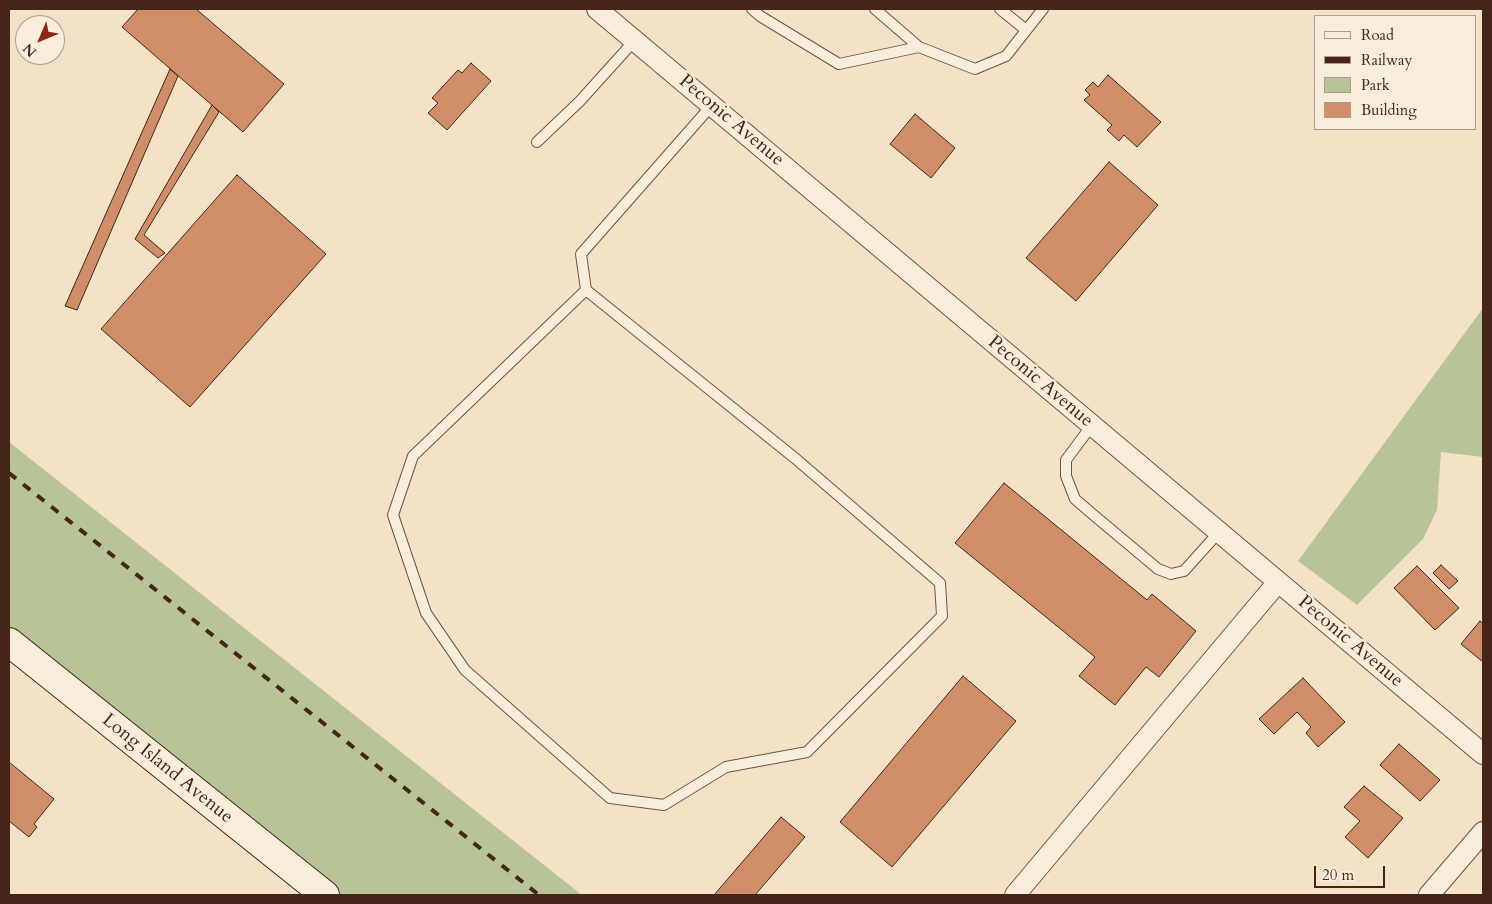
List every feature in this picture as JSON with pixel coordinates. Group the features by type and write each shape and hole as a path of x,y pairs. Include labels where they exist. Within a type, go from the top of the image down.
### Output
{"street":[{"name":"Peconic Avenue","path":"597,9 1483,754"},
{"path":"1015,895 1278,582"},
{"name":"Long Island Avenue","path":"9,642 324,895"},
{"path":"1429,895 1483,832"}],"lane":[{"path":"752,9 760,16 838,64 919,47"},
{"path":"876,9 919,47 975,69 1006,56 1043,9"},
{"path":"1000,9 1026,30"},
{"path":"537,142 580,101 635,40"},
{"path":"586,290 413,456 393,515 426,613 465,670 610,798 664,805 726,767 807,752 942,616 940,583 796,459 586,290 581,254 712,105"},
{"path":"1092,425 1066,460 1066,476 1075,499 1158,569 1171,574 1184,571 1220,532"}],"green space":[{"path":"1483,308 1483,457 1441,452 1437,510 1423,539 1357,605 1298,561"},
{"path":"9,442 582,895 325,895 9,642"}],"building":[{"path":"138,9 196,9 284,84 243,132 122,27"},
{"path":"471,63 491,81 447,130 428,113 438,103 432,98 458,70 462,73"},
{"path":"170,69 178,76 77,310 65,306"},
{"path":"1108,75 1161,122 1137,147 1124,135 1119,141 1107,130 1112,125 1084,100 1090,95 1085,90 1093,82 1098,87"},
{"path":"212,105 219,112 144,235 165,253 158,258 135,239"},
{"path":"915,114 955,148 931,178 890,144"},
{"path":"1109,162 1158,205 1076,301 1026,258"},
{"path":"237,175 326,254 190,407 101,329"},
{"path":"1004,483 1147,600 1152,594 1196,631 1159,677 1146,667 1115,705 1079,676 1095,657 955,543"},
{"path":"1441,565 1458,581 1449,589 1433,573"},
{"path":"1417,566 1459,608 1435,630 1394,588"},
{"path":"1480,621 1483,624 1483,662 1461,644"},
{"path":"963,676 1016,721 892,867 840,822"},
{"path":"1303,678 1345,722 1318,747 1306,733 1311,727 1297,712 1274,734 1259,719"},
{"path":"1399,744 1440,780 1420,801 1380,765"},
{"path":"9,762 54,799 34,824 37,827 29,837 9,821"},
{"path":"1364,786 1403,818 1368,858 1345,837 1360,821 1344,807"},
{"path":"781,817 805,837 755,895 714,895"}],"railway":[{"path":"9,473 539,895"}]}
